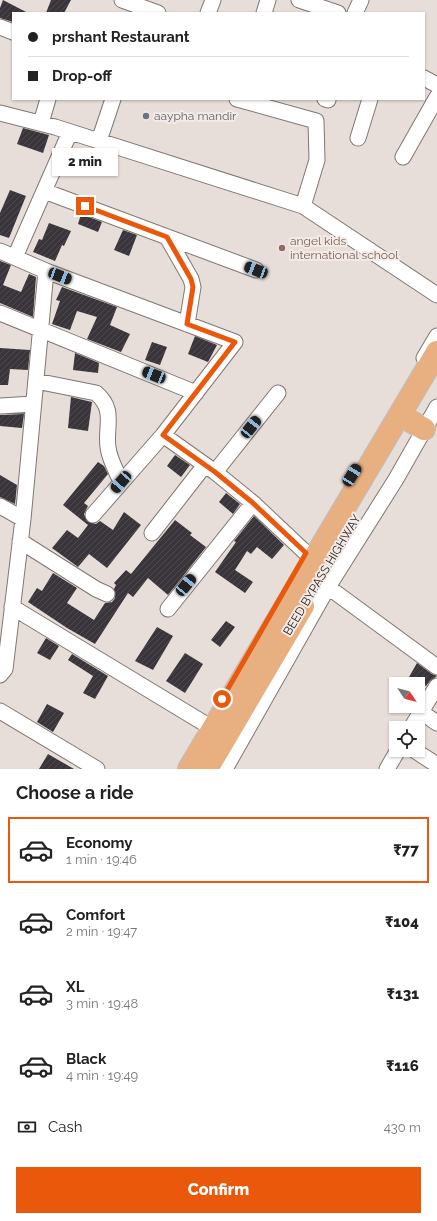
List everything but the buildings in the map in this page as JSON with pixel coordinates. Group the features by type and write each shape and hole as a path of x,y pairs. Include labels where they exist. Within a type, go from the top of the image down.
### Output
{"highway":[{"name":"BEED BYPASS HIGHWAY","path":"407,419 437,352"},
{"name":"BEED BYPASS HIGHWAY","path":"189,769 318,555 407,419 437,381"},
{"name":"BEED BYPASS HIGHWAY","path":"208,769 318,555"}],"street":[{"path":"122,0 151,12"},
{"path":"208,12 213,0"},
{"path":"264,12 268,0"},
{"path":"299,0 335,12"},
{"path":"355,12 360,0"},
{"path":"0,27 12,32"},
{"path":"425,79 437,85"},
{"path":"403,157 437,97"},
{"path":"41,124 48,100"},
{"path":"99,141 114,100"},
{"path":"240,100 316,122 317,160 303,206"},
{"path":"358,138 370,100"},
{"path":"0,113 70,132 303,206 437,295"},
{"path":"15,257 70,132"},
{"path":"44,190 256,270"},
{"path":"167,237 191,279 193,287 187,324"},
{"path":"0,251 46,271 235,342 163,435 93,515"},
{"path":"0,675 5,669 23,519 46,271"},
{"path":"0,313 196,393"},
{"path":"224,769 328,587 396,479 407,419 437,336"},
{"path":"36,381 96,393 102,398 109,413 108,448 121,482"},
{"path":"152,533 278,393"},
{"path":"0,406 33,404"},
{"path":"407,419 437,407"},
{"path":"163,435 210,468 318,555 207,725 181,769"},
{"path":"168,609 253,503"},
{"path":"0,506 23,519"},
{"path":"20,541 96,589 107,594"},
{"path":"328,587 437,667"},
{"path":"12,607 207,725"},
{"path":"425,704 437,686"},
{"path":"0,711 97,769"},
{"path":"422,713 437,723"},
{"path":"386,769 394,757"},
{"path":"425,757 437,765"}],"place":[{"name":"aaypha mandir","path":"146,116"},
{"name":"angel kids international school","path":"282,248"}],"route":[{"path":"85,206 167,237 191,279 193,287 187,324 235,342 163,435 215,472 253,503 306,553 222,699"}]}
